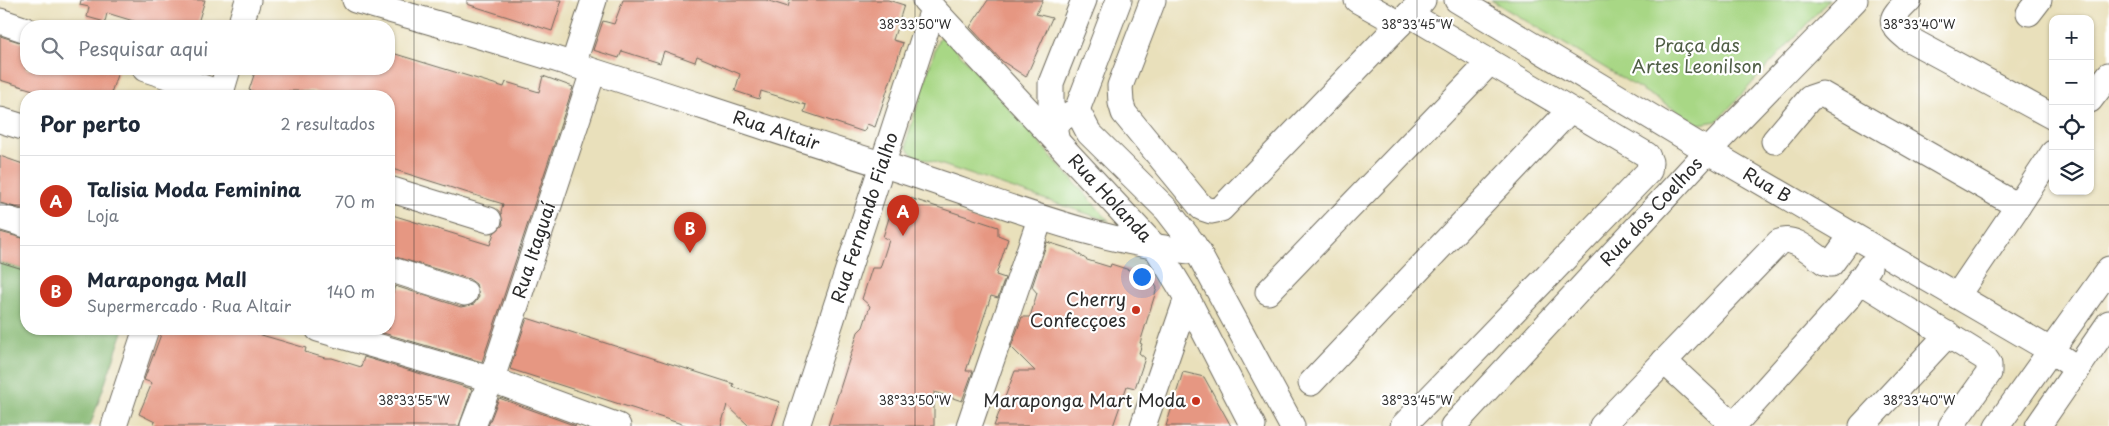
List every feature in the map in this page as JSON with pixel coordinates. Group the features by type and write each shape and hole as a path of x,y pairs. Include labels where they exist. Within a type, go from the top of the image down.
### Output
{"street":[{"path":"242,20 248,0"},
{"name":"Rua Altair","path":"354,0 583,68 883,165 1040,219 1105,238 1157,248 1199,252"},
{"name":"Rua Itaguaí","path":"473,426 495,369 583,68 594,0"},
{"path":"1084,0 1051,83 1048,125 1069,116 1077,110 1119,0"},
{"path":"1153,0 1120,86 1121,103 1124,113 1202,208 1211,211 1221,209 1410,13"},
{"path":"1357,0 1410,13 1647,155 1650,162 1649,171 1403,426"},
{"name":"Rua B","path":"1457,0 1708,151 2050,350 2078,369"},
{"name":"Rua dos Coelhos","path":"1453,426 1708,151 1856,0"},
{"path":"1909,0 1892,21 1894,27 1908,38 2049,116"},
{"name":"Rua Holanda","path":"929,4 1048,125 1157,248 1187,298 1253,426"},
{"name":"Rua Fernando Fialho","path":"797,426 883,165 929,4"},
{"path":"0,21 20,28"},
{"path":"1268,292 1490,62"},
{"path":"2094,95 2109,74"},
{"path":"163,75 208,90"},
{"path":"221,90 226,75"},
{"path":"1774,141 1810,98 1822,94 2018,206"},
{"name":"Rua Holanda","path":"1077,110 1089,133 1167,210 1199,252 1292,426"},
{"path":"1311,383 1570,110"},
{"path":"0,120 20,126"},
{"path":"1957,296 2049,159"},
{"path":"395,191 489,220"},
{"path":"0,217 20,222"},
{"path":"969,426 1040,219"},
{"path":"1602,426 1778,242 1786,239 1793,240 1831,264 1835,262 1852,235"},
{"path":"1664,361 1733,426 1847,298 1879,251"},
{"path":"1997,426 2109,268"},
{"path":"395,271 465,293"},
{"path":"1859,280 1948,334 1985,358 1989,364 1989,373 1951,426"},
{"path":"1143,426 1187,298"},
{"path":"2038,426 2109,323"},
{"path":"1862,426 1948,334"},
{"path":"114,426 144,335"},
{"path":"339,335 490,379 618,426"}],"green space":[{"name":"Praça das Artes Leonilson","path":"1491,0 1829,0 1717,121 1699,124"},
{"path":"941,37 945,37 1109,221 913,155 907,148 907,139 938,40"},
{"path":"0,262 20,268 20,335 122,335 90,426 0,426"}],"building":[{"path":"81,0 205,0 199,20 130,20 107,13 105,20 98,20 87,17 89,7 80,5"},
{"path":"467,0 562,0 552,31 467,4"},
{"path":"623,0 766,0 788,7 790,0 888,0 904,5 893,40 903,43 875,127 867,124 864,132 804,112 806,105 761,91 759,99 735,91 740,74 697,56 695,62 664,51 660,63 622,51 619,58 593,50 603,21 614,24"},
{"path":"988,0 1043,0 1036,14 1052,18 1026,77 1002,61 970,27"},
{"path":"0,36 20,42 20,75 117,75 112,90 33,90 0,80"},
{"path":"395,54 504,87 506,82 539,92 543,76 573,87 482,362 390,335 395,335 395,286 461,307 474,304 479,297 476,284 469,279 395,257 395,216 490,245 494,233 503,225 501,212 503,204 395,170 395,90 249,90 254,75 395,75"},
{"path":"0,156 20,163 20,208 0,203"},
{"path":"904,196 998,227 998,235 1008,239 996,275 1005,278 998,298 991,296 966,371 973,371 962,401 934,392 934,426 828,426 858,332 863,327 870,306 862,299 872,268 880,268 889,240 883,237 894,202"},
{"path":"0,232 20,237 20,268 0,262"},
{"path":"1047,242 1073,250 1087,260 1110,267 1111,264 1151,277 1157,288 1140,343 1142,344 1139,353 1145,358 1135,388 1127,386 1113,426 994,426 1015,371 1035,371 1011,347 1022,317 1030,317 1037,293 1032,287"},
{"path":"527,318 734,384 733,387 780,402 772,426 749,426 727,405 721,426 688,426 510,369"},
{"path":"161,335 262,335 306,348 305,352 325,358 332,358 361,367 364,357 472,389 459,426 153,426 155,422 139,414 152,383 144,380"},
{"name":"Maraponga Mart Moda","path":"1183,372 1204,377 1231,426 1166,426"},
{"path":"499,398 576,426 488,426"}],"place":[{"name":"Talisia Moda Feminina","path":"903,236"},
{"name":"Maraponga Mall","path":"690,253"},
{"name":"Cherry Confecçoes","path":"1136,310"},
{"name":"Maraponga Mart Moda","path":"1196,401"}]}
